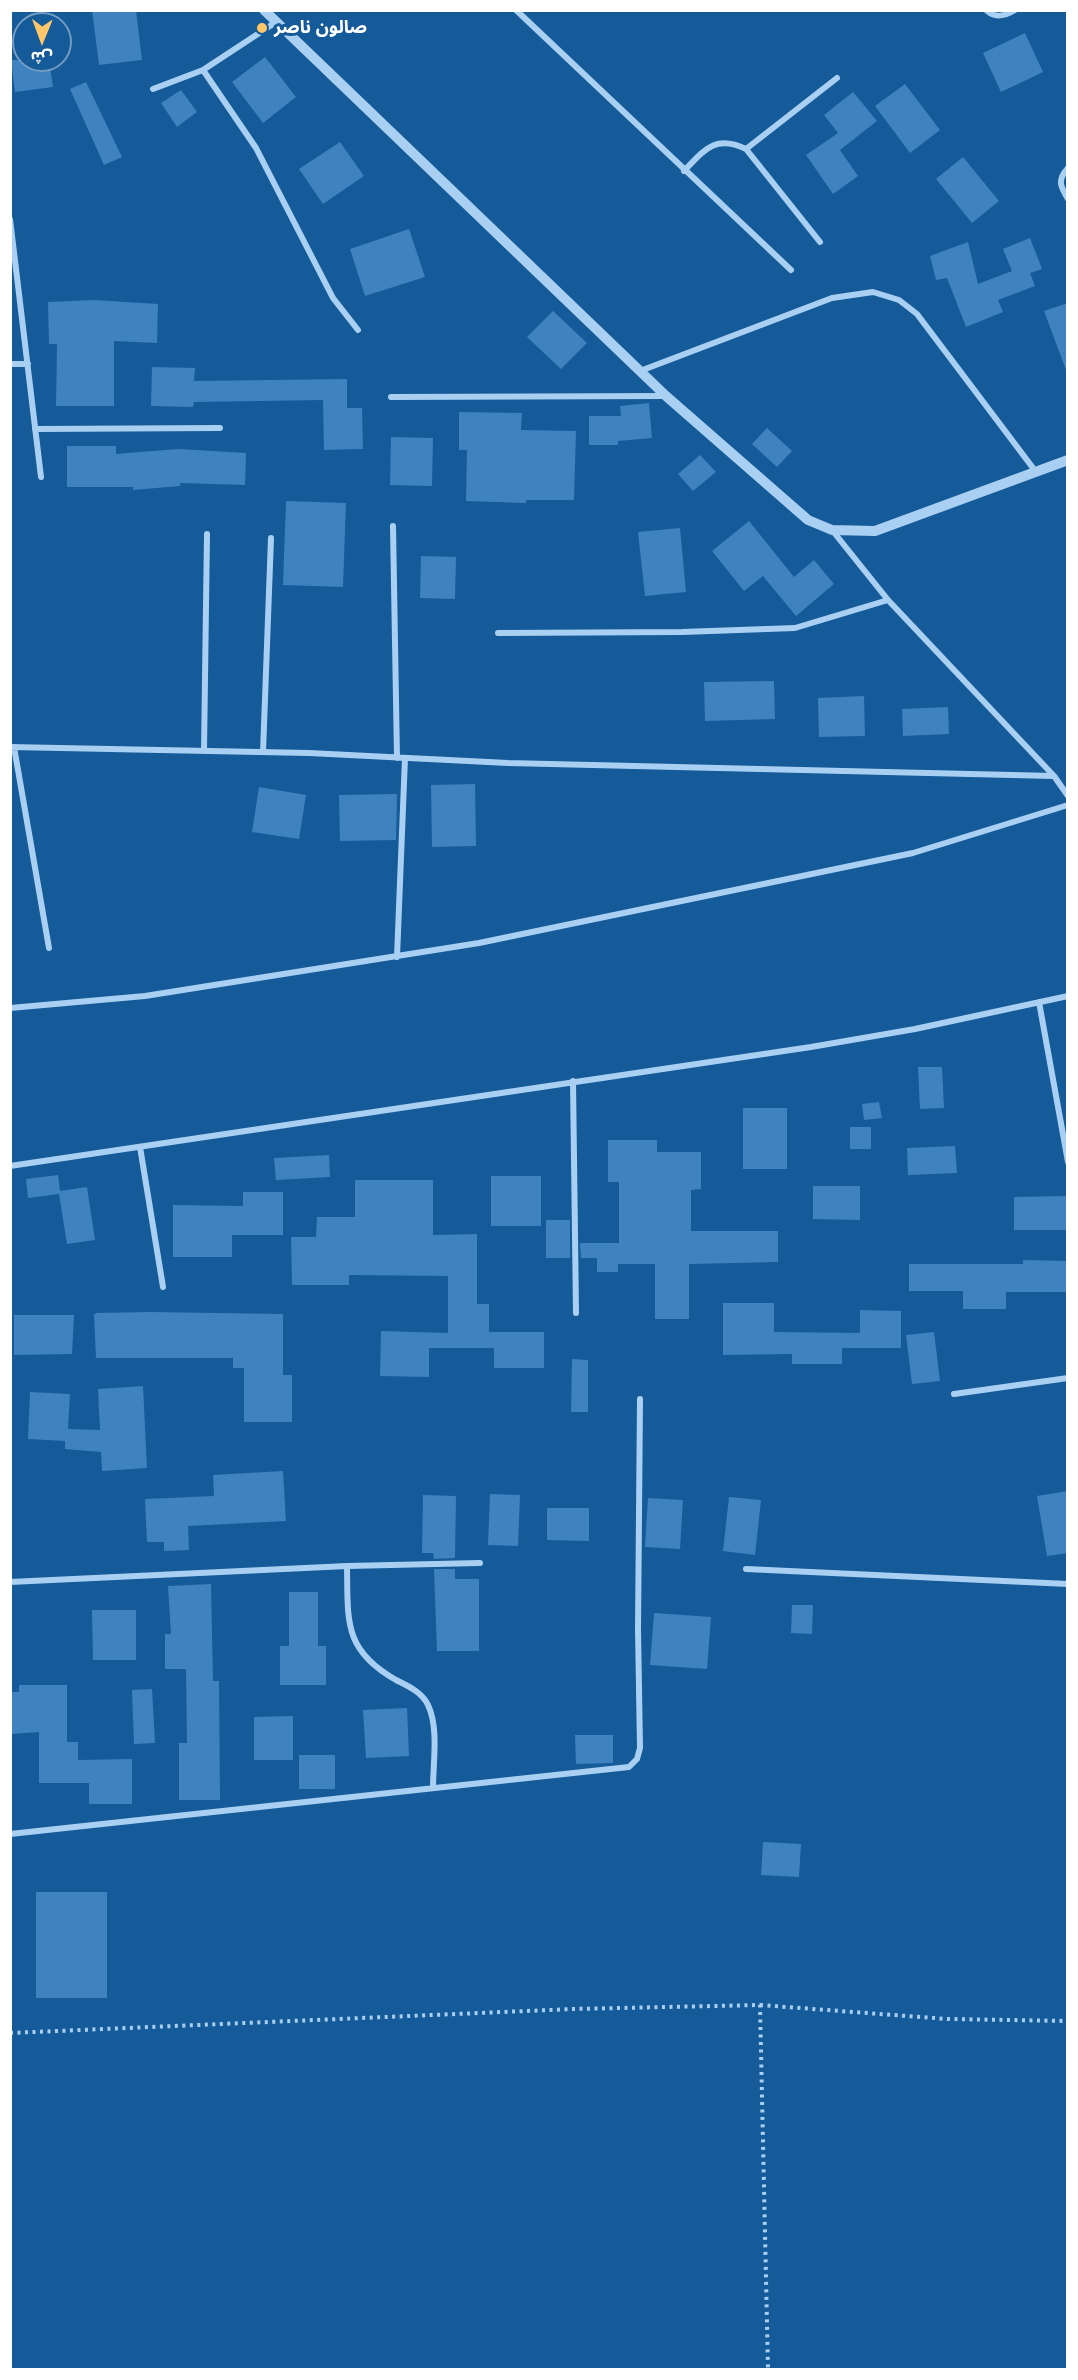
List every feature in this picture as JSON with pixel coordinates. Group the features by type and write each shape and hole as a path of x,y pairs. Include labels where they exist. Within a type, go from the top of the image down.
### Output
{"street":[{"path":"264,10 666,396 789,506 808,520 832,530 875,531 1068,460"},
{"path":"516,10 791,270"},
{"path":"986,10 990,15 1004,16 1015,10"},
{"path":"153,89 204,70 276,22"},
{"path":"204,70 256,148 333,298 358,330"},
{"path":"746,149 837,78"},
{"path":"684,171 707,148 719,143 733,143 746,149 820,242"},
{"path":"1068,168 1060,176 1059,185 1068,199"},
{"path":"10,219 41,477"},
{"path":"640,371 832,298 873,292 899,300 917,314 1036,472"},
{"path":"10,364 28,364"},
{"path":"391,397 666,396"},
{"path":"35,429 220,428"},
{"path":"393,526 397,758"},
{"path":"832,530 888,600 1054,776 1068,796"},
{"path":"204,751 207,534"},
{"path":"262,752 272,538"},
{"path":"498,633 682,632 795,628 888,600"},
{"path":"49,948 12,747 262,752 397,758 1054,776"},
{"path":"397,957 405,758"},
{"path":"10,1008 145,996 397,957 568,925 913,853 1068,805"},
{"path":"10,1166 834,1043 915,1029 1068,996"},
{"path":"1039,1002 1068,1162"},
{"path":"573,1081 576,1313"},
{"path":"140,1147 163,1287"},
{"path":"954,1394 1068,1378"},
{"path":"10,1834 629,1767 637,1759 640,1748 638,1629 640,1399"},
{"path":"10,1582 347,1566 480,1563"},
{"path":"347,1566 350,1623 360,1652 377,1669 418,1692 428,1705 433,1738 432,1788"},
{"path":"746,1569 1068,1584"}],"path":[{"path":"10,2033 573,2008 760,2005 947,2019 1068,2021"},
{"path":"760,2005 768,2370"}],"building":[{"path":"92,10 136,10 142,60 99,65"},
{"path":"1025,33 1043,72 1001,92 983,53"},
{"path":"265,57 296,97 263,123 232,82"},
{"path":"12,72 51,72 53,87 15,92"},
{"path":"86,82 122,157 104,165 70,89"},
{"path":"905,84 940,130 910,153 875,106"},
{"path":"181,90 197,112 177,127 161,103"},
{"path":"853,92 877,121 840,150 858,176 833,194 806,155 838,133 824,115"},
{"path":"340,142 364,176 323,204 299,169"},
{"path":"963,157 999,201 972,223 936,179"},
{"path":"409,229 425,277 365,296 350,249"},
{"path":"1030,238 1042,269 1030,273 1035,286 998,300 1003,312 966,327 947,278 936,280 930,256 968,242 978,284 1012,271 1003,249"},
{"path":"93,300 158,304 157,343 114,341 114,406 56,406 57,344 49,344 48,302"},
{"path":"1068,303 1068,370 1066,370 1044,311"},
{"path":"553,311 587,343 561,369 527,337"},
{"path":"152,367 195,368 194,381 347,379 347,408 362,408 363,449 324,450 323,400 194,402 193,407 151,406"},
{"path":"649,403 652,438 618,441 618,445 589,445 589,416 621,416 620,406"},
{"path":"459,412 522,413 521,430 576,431 574,500 526,500 526,503 466,501 467,450 459,450"},
{"path":"767,428 792,451 777,467 752,444"},
{"path":"391,437 433,438 432,486 390,485"},
{"path":"67,446 116,446 116,454 178,449 246,453 245,485 180,483 180,486 133,490 133,487 67,487"},
{"path":"700,455 716,472 693,491 678,474"},
{"path":"286,501 346,503 343,587 283,585"},
{"path":"749,521 794,577 814,560 834,584 796,616 763,576 744,591 712,551"},
{"path":"680,528 686,592 645,596 638,532"},
{"path":"421,556 456,557 455,599 420,598"},
{"path":"774,681 775,719 705,721 704,682"},
{"path":"864,696 865,736 819,737 818,698"},
{"path":"948,707 949,734 903,736 902,709"},
{"path":"475,784 476,846 432,847 431,785"},
{"path":"259,787 306,795 299,839 252,832"},
{"path":"397,794 396,840 340,841 339,795"},
{"path":"918,1067 942,1067 944,1108 920,1109"},
{"path":"879,1102 882,1118 864,1120 862,1104"},
{"path":"743,1108 787,1108 787,1169 743,1169"},
{"path":"850,1127 871,1127 871,1149 850,1149"},
{"path":"608,1140 657,1140 657,1152 701,1152 701,1189 691,1190 691,1231 778,1231 778,1262 689,1264 689,1319 655,1319 655,1264 618,1264 618,1272 597,1272 597,1258 581,1258 580,1243 619,1243 619,1182 608,1182"},
{"path":"955,1146 957,1173 908,1175 907,1148"},
{"path":"329,1155 330,1177 276,1180 274,1158"},
{"path":"58,1175 60,1191 87,1187 95,1240 67,1244 59,1194 28,1198 26,1179"},
{"path":"491,1176 541,1176 541,1226 491,1226"},
{"path":"355,1180 433,1180 433,1235 477,1234 477,1304 489,1304 489,1332 544,1332 544,1368 494,1368 494,1348 429,1348 429,1377 380,1376 381,1331 448,1333 448,1276 349,1275 349,1285 292,1285 291,1237 316,1237 317,1217 355,1217"},
{"path":"813,1186 860,1186 860,1220 813,1219"},
{"path":"243,1192 283,1192 283,1235 232,1235 232,1257 173,1257 173,1205 243,1206"},
{"path":"1066,1196 1066,1230 1014,1230 1014,1197"},
{"path":"546,1220 570,1220 570,1258 546,1258"},
{"path":"1023,1260 1068,1261 1068,1292 1006,1292 1006,1309 963,1309 963,1291 909,1291 909,1264 1023,1264"},
{"path":"723,1303 774,1303 774,1332 860,1333 860,1310 901,1311 901,1348 842,1348 842,1364 792,1364 792,1354 723,1355"},
{"path":"96,1313 283,1314 283,1375 292,1375 292,1422 244,1422 244,1368 233,1368 233,1358 96,1358 94,1315"},
{"path":"14,1315 74,1315 72,1354 14,1355"},
{"path":"934,1332 940,1381 912,1384 906,1335"},
{"path":"572,1359 588,1360 588,1412 571,1412"},
{"path":"143,1386 147,1468 102,1471 101,1452 65,1449 65,1441 28,1439 30,1392 70,1394 68,1429 100,1430 98,1389"},
{"path":"283,1471 286,1521 188,1526 189,1550 164,1551 164,1542 147,1542 145,1499 214,1496 213,1475"},
{"path":"1068,1491 1068,1553 1047,1556 1037,1496"},
{"path":"490,1494 520,1495 518,1546 488,1545"},
{"path":"423,1495 456,1496 455,1558 434,1559 433,1553 422,1553"},
{"path":"729,1497 761,1500 755,1555 723,1551"},
{"path":"648,1498 683,1500 680,1549 645,1547"},
{"path":"547,1508 589,1508 589,1541 547,1540"},
{"path":"434,1569 455,1569 455,1579 479,1579 479,1651 437,1651"},
{"path":"211,1584 213,1681 219,1681 220,1800 179,1800 179,1743 187,1743 186,1669 165,1669 165,1634 171,1634 168,1586"},
{"path":"289,1592 318,1592 318,1646 326,1646 326,1685 280,1685 280,1646 289,1646"},
{"path":"792,1605 813,1605 812,1634 791,1633"},
{"path":"92,1610 136,1610 136,1660 93,1660"},
{"path":"654,1613 711,1617 707,1669 650,1665"},
{"path":"19,1685 67,1685 67,1742 78,1742 78,1760 132,1759 132,1804 89,1804 89,1783 39,1783 39,1732 10,1734 10,1692 19,1692"},
{"path":"152,1689 155,1743 134,1744 132,1690"},
{"path":"407,1708 409,1756 366,1758 363,1710"},
{"path":"293,1716 293,1760 254,1760 254,1717"},
{"path":"575,1735 613,1735 613,1763 576,1764"},
{"path":"299,1755 335,1755 335,1789 299,1789"},
{"path":"763,1842 801,1844 799,1877 761,1875"},
{"path":"36,1892 107,1892 107,1998 36,1998"}],"place":[{"name":"صالون ناصر","path":"262,28"}]}
